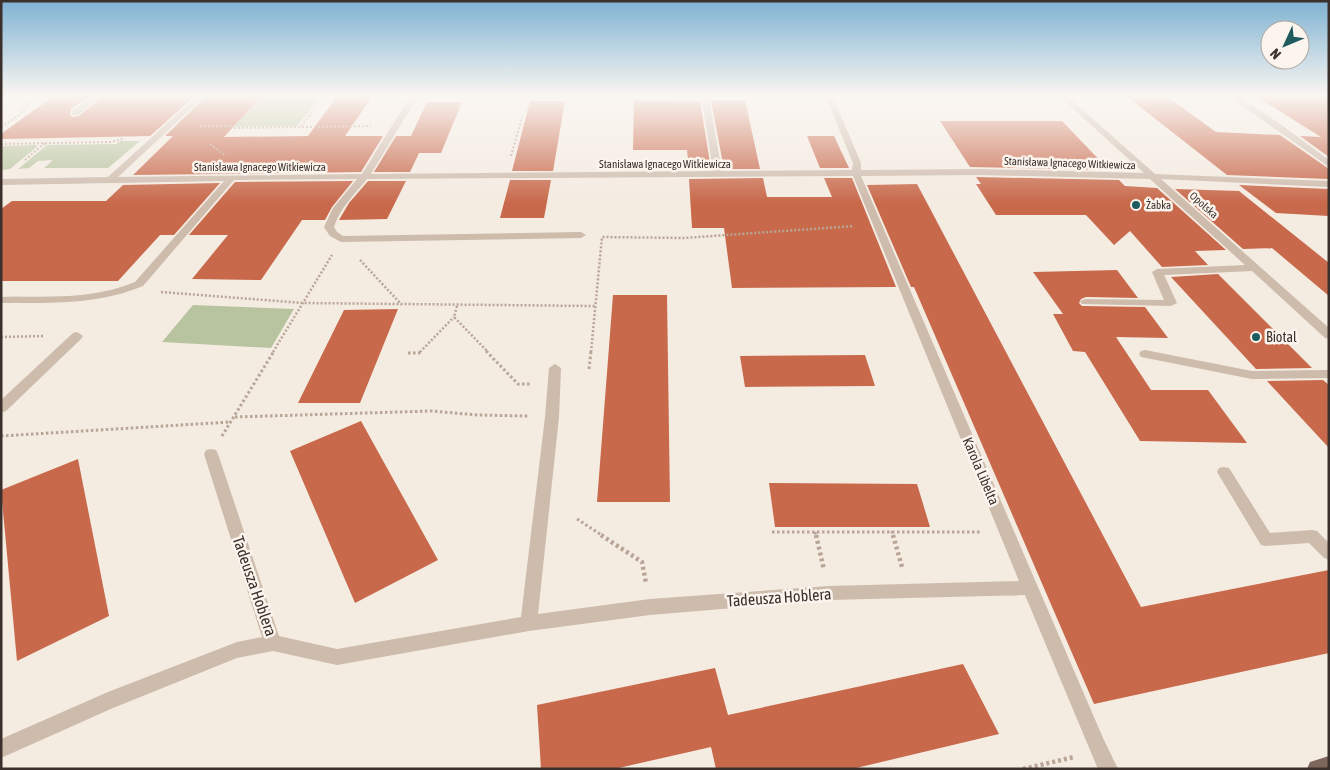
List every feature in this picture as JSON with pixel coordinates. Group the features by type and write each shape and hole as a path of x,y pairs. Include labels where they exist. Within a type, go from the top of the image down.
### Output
{"main road":[{"path":"1317,769 1329,766"}],"street":[{"path":"110,180 163,131"},
{"path":"394,131 366,177 352,189 330,221 329,227 341,240 581,235"},
{"path":"710,131 718,174"},
{"name":"Karola Libelta","path":"844,131 857,163 856,173 877,224 1096,745 1108,769"},
{"name":"Opolska","path":"1103,131 1329,335"},
{"path":"1284,131 1329,164"},
{"name":"Stanisława Ignacego Witkiewicza","path":"4,183 231,178 1001,172 1329,184"},
{"path":"1,300 103,297 125,291 139,284 231,178"},
{"path":"1086,302 1171,303 1157,272 1255,268"},
{"path":"1,408 77,336"},
{"path":"1145,354 1252,375 1329,374"},
{"path":"529,623 552,417 554,368"},
{"name":"Tadeusza Hoblera","path":"211,454 273,643 337,657 529,623 650,607 829,593 1031,588"},
{"path":"1224,472 1266,540 1312,536 1329,553"},
{"path":"1,749 108,701 237,650 273,643"}],"path":[{"path":"510,157 518,131"},
{"path":"1,144 111,142 121,139"},
{"path":"28,158 46,143"},
{"path":"589,369 602,237 684,238 877,224"},
{"path":"211,454 341,240 402,306"},
{"path":"158,292 302,303 402,306 594,306"},
{"path":"408,353 419,353 454,317 457,306"},
{"path":"454,317 511,376"},
{"path":"1,337 77,336"},
{"path":"234,417 430,411 478,415 552,417"},
{"path":"1,436 230,422"},
{"path":"577,519 642,562 650,607"},
{"path":"892,531 908,590"},
{"path":"772,532 985,532"},
{"path":"815,532 829,593"},
{"path":"1023,769 1079,755"}],"green space":[{"path":"120,141 140,141 108,168 44,168 53,160 38,161 29,168 18,169 47,145 116,144"},
{"path":"1,146 38,146 10,169 1,170"},
{"path":"193,305 294,309 271,348 162,342"}],"building":[{"path":"5,131 156,131 150,136 1,139 1,134"},
{"path":"170,131 230,131 224,137 308,136 312,131 348,131 345,136 383,136 361,172 133,175 173,136 165,136"},
{"path":"413,131 450,131 441,153 419,153 410,172 374,172 396,136 411,136"},
{"path":"522,131 560,131 553,171 512,171"},
{"path":"633,131 705,131 711,169 689,169 687,150 633,150"},
{"path":"717,131 752,131 760,169 724,169"},
{"path":"946,131 1072,131 1109,170 970,167"},
{"path":"1171,131 1215,131 1280,135 1329,169 1329,179 1227,175"},
{"path":"1311,131 1329,131 1329,157 1300,136 1321,137"},
{"path":"807,136 834,136 849,168 820,168"},
{"path":"976,177 1119,180 1125,186 1157,188 1226,250 1195,251 1208,265 1162,267 1130,231 1114,245 1086,215 996,215 976,184 981,184"},
{"path":"763,178 767,197 832,197 824,178 852,178 896,287 732,288 724,228 692,228 689,179"},
{"path":"510,180 551,180 544,218 500,218"},
{"path":"353,181 332,207 325,220 302,220 261,280 192,279 228,235 189,235 235,182"},
{"path":"368,181 406,181 387,219 339,220 349,203"},
{"path":"220,183 174,235 160,235 118,281 1,281 1,209 12,201 106,201 123,185"},
{"path":"917,184 1141,607 1329,570 1329,653 1094,704 914,287 911,287 867,185"},
{"path":"1239,185 1329,189 1329,216 1276,213"},
{"path":"1175,189 1239,191 1329,263 1329,296 1272,248 1243,249"},
{"path":"1117,270 1138,298 1086,297 1081,299 1079,303 1082,306 1145,307 1168,338 1116,337 1151,390 1208,390 1247,443 1140,441 1085,352 1073,351 1053,314 1063,314 1033,272"},
{"path":"1218,274 1312,368 1256,369 1171,277"},
{"path":"613,295 667,295 670,502 597,502"},
{"path":"398,309 360,403 298,403 344,310"},
{"path":"865,355 875,386 745,387 740,356"},
{"path":"1323,380 1329,385 1329,448 1267,381"},
{"path":"361,421 438,560 355,603 290,451"},
{"path":"78,459 109,616 17,661 1,490"},
{"path":"769,483 917,484 930,527 775,527"},
{"path":"963,664 999,734 852,769 716,769 711,747 614,769 541,769 537,705 715,668 728,715"}],"place":[{"name":"Żabka","path":"1136,205"},
{"name":"Biotal","path":"1256,337"}]}
